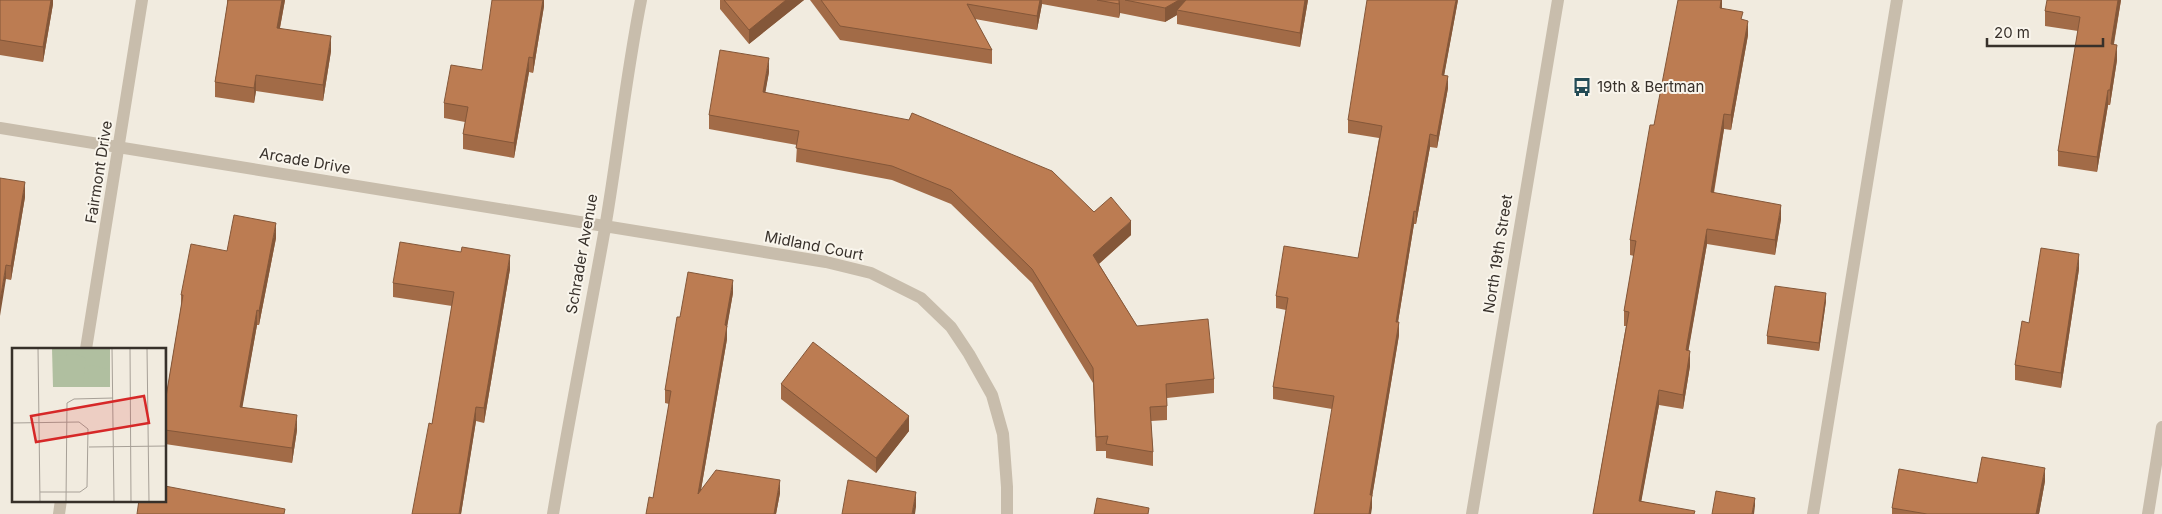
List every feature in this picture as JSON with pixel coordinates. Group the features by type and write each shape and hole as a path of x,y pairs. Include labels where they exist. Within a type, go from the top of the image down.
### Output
{"street":[{"name":"Fairmont Drive","path":"86,348 142,0"},
{"name":"Schrader Avenue","path":"553,514 569,415 605,227 634,34 641,0"},
{"name":"North 19th Street","path":"1472,514 1558,0"},
{"path":"1813,514 1897,0"},
{"name":"Arcade Drive","path":"0,128 605,227"},
{"name":"Midland Court","path":"605,227 826,262 870,273 921,298 951,327 992,395 1003,434 1007,487 1006,514"},
{"path":"2148,514 2162,427"}],"building":[{"path":"0,0 51,0 43,47 0,40"},
{"path":"228,0 282,0 277,28 331,36 323,85 256,75 254,88 215,82"},
{"path":"492,0 543,0 533,58 529,57 514,143 463,134 468,107 444,103 451,65 482,70"},
{"path":"724,0 786,0 749,30"},
{"path":"821,0 1040,0 1037,16 967,4 992,50 840,26"},
{"path":"1097,0 1119,0 1119,4"},
{"path":"1125,0 1179,0 1165,8"},
{"path":"1186,0 1305,0 1300,33 1177,10"},
{"path":"1367,0 1456,0 1442,75 1448,76 1437,136 1430,134 1416,212 1414,211 1396,322 1399,322 1370,495 1372,495 1369,514 1314,514 1334,396 1273,387 1288,298 1276,296 1284,246 1358,258 1382,126 1348,120"},
{"path":"1678,0 1721,0 1720,8 1743,12 1741,19 1748,21 1731,115 1724,114 1711,192 1781,205 1775,240 1707,229 1686,350 1690,351 1683,395 1659,390 1639,501 1695,511 1694,514 1593,514 1629,312 1624,311 1636,241 1630,240 1650,125 1654,125"},
{"path":"2047,0 2118,0 2111,44 2117,45 2097,157 2058,151 2080,17 2045,11"},
{"path":"720,50 769,58 763,92 909,120 912,113 1052,171 1094,212 1111,197 1131,221 1093,255 1137,326 1208,319 1214,379 1166,384 1167,406 1150,407 1153,452 1106,444 1108,436 1096,437 1093,368 1032,269 951,190 892,166 796,148 799,131 709,115"},
{"path":"0,178 25,182 11,266 6,265 0,301"},
{"path":"234,215 276,223 259,311 257,310 240,407 297,415 292,448 166,430 166,397 183,295 181,295 191,244 227,251"},
{"path":"400,242 461,252 462,247 510,255 484,408 476,407 459,514 412,514 429,423 432,424 454,292 393,283"},
{"path":"2041,248 2079,254 2061,373 2015,365 2022,321 2029,323"},
{"path":"688,272 733,280 725,325 727,326 698,494 716,470 780,480 774,514 646,514 649,497 653,498 671,391 665,390 677,317 680,317"},
{"path":"1775,286 1826,293 1819,343 1767,336"},
{"path":"813,342 909,416 876,458 781,384"},
{"path":"1982,457 2045,468 2036,514 1927,514 1892,508 1899,469 1977,483"},
{"path":"848,480 916,492 912,514 842,514"},
{"path":"166,486 285,509 284,514 137,514 139,502 166,502"},
{"path":"1716,491 1755,498 1752,514 1712,514"},
{"path":"1097,498 1149,508 1148,514 1094,514"}],"place":[{"name":"19th & Bertman","path":"1582,87"}]}
